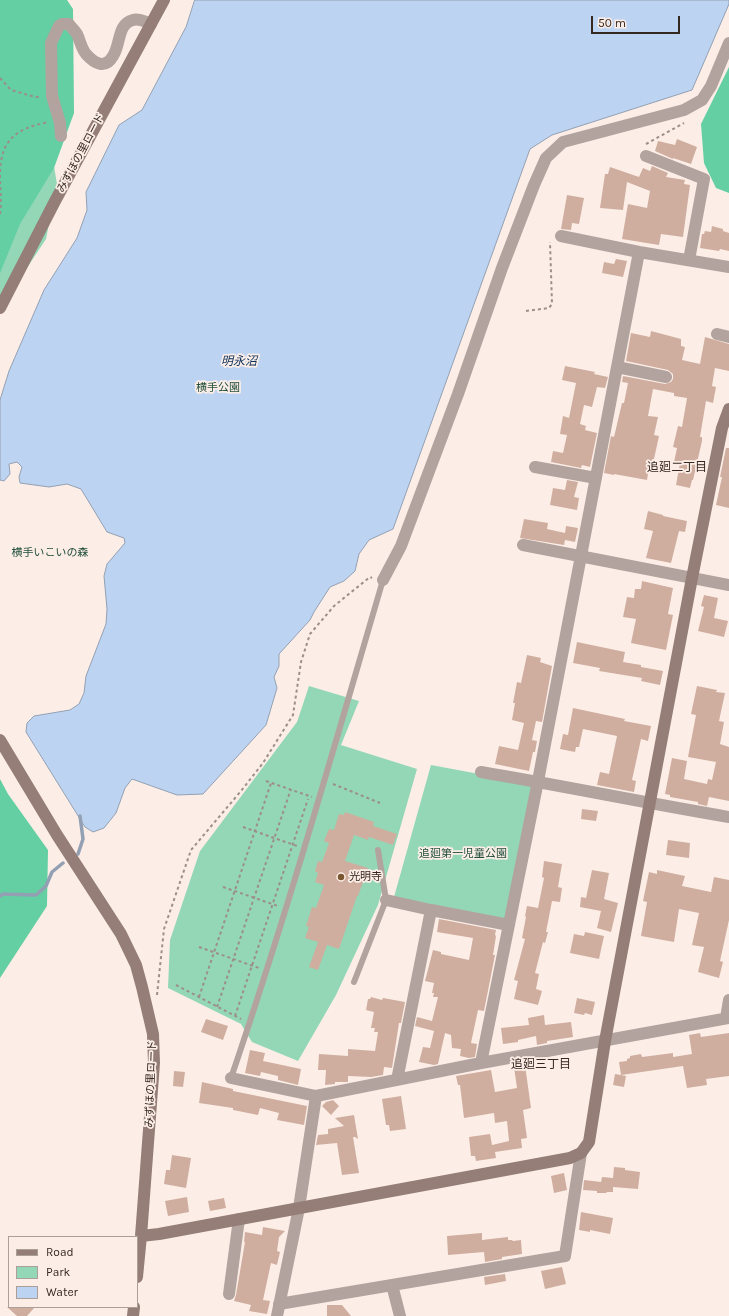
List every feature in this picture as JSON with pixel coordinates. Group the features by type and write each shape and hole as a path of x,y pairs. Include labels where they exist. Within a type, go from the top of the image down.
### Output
{"street":[{"name":"みずほの里ロード","path":"2,301 164,0"},
{"path":"61,136 59,119 52,96 51,43 59,26 62,24 69,24 76,34 85,53 94,62 105,64 113,57 121,30 126,23 138,19 151,24"},
{"path":"384,580 401,546 502,268 546,158 563,142 684,110 702,100 711,86 729,43"},
{"path":"643,152 704,179 689,260"},
{"path":"561,236 640,252 729,267"},
{"path":"481,1063 538,781 640,252"},
{"path":"717,334 729,337"},
{"path":"617,367 666,376"},
{"path":"279,1304 565,1256 581,1153 589,1142 605,1041 692,578 722,428 729,409"},
{"path":"535,467 596,478"},
{"path":"523,545 729,585"},
{"name":"みずほの里ロード","path":"0,740 57,835 121,934 136,965 153,1034 154,1063 138,1267"},
{"path":"481,772 538,781 650,804 729,817"},
{"path":"386,900 509,925"},
{"path":"397,1080 431,910"},
{"path":"231,1078 316,1096 481,1063 727,1018 729,1000"},
{"path":"277,1316 299,1208 316,1096"},
{"path":"141,1236 160,1234 570,1158 581,1153"},
{"path":"229,1294 239,1219"},
{"path":"392,1286 400,1316"}],"lane":[{"path":"231,1078 319,799 384,580"},
{"path":"354,982 386,900 378,850"}],"path":[{"path":"0,78 11,90 35,97 52,96"},
{"path":"0,214 2,202 0,174 2,156 8,141 20,130 59,119"},
{"path":"643,152 686,122"},
{"path":"526,311 549,308 552,304 550,237 561,236"},
{"path":"157,997 164,929 191,850 263,763 293,715 301,662 310,634 334,606 370,577 384,580"},
{"path":"266,781 319,799"},
{"path":"324,781 380,802"},
{"path":"199,997 271,782"},
{"path":"217,1007 291,789"},
{"path":"235,1016 310,796"},
{"path":"243,827 293,845 304,847"},
{"path":"223,887 285,908"},
{"path":"199,947 266,970"},
{"path":"176,985 249,1024"}],"green space":[{"path":"0,0 67,0 73,9 74,113 54,168 20,224 0,273"},
{"path":"0,15 51,148 57,184 46,239 15,286 0,303"},
{"path":"729,67 729,193 716,188 704,163 701,124"},
{"path":"309,686 359,701 341,745 417,769 378,905 336,995 298,1061 252,1042 241,1024 168,988 170,940 200,851 297,722"},
{"name":"追廻第一児童公園","path":"431,765 533,784 505,919 394,897"},
{"path":"0,779 8,794 48,850 47,906 0,978"}],"water":[{"name":"明永沼","path":"195,0 729,0 729,4 692,90 552,135 530,149 393,529 369,540 359,554 355,571 344,581 330,587 310,620 279,654 279,666 274,677 277,688 266,725 203,794 177,795 132,779 125,788 116,813 104,828 93,832 85,827 26,732 27,723 34,716 70,710 79,704 84,693 86,676 106,624 107,609 104,576 107,564 125,543 124,538 107,532 81,489 67,484 49,487 20,483 19,477 22,467 17,462 9,464 10,474 4,481 0,480 0,400 9,371 44,290 77,238 87,210 86,192 119,125 142,110 186,27"}],"building":[{"path":"677,139 697,147 691,164 673,159 655,151 658,141 675,145"},
{"path":"652,166 668,173 666,177 685,180 684,184 690,185 683,237 661,234 659,245 622,239 628,204 647,208 650,191 627,182 623,210 600,208 605,174 608,174 610,167 639,177 643,168 650,171"},
{"path":"567,195 584,198 579,224 572,223 571,230 561,229"},
{"path":"712,226 723,229 723,231 729,233 729,251 700,248 702,234 704,234 705,231 711,232"},
{"path":"616,259 627,261 623,277 602,273 604,262 614,264"},
{"path":"651,331 681,339 681,346 685,347 682,360 700,364 705,337 729,344 729,371 715,368 712,386 716,387 713,403 706,401 700,437 702,437 702,441 690,488 676,485 680,463 674,462 677,448 673,447 678,426 682,427 687,398 674,396 674,393 653,389 648,416 658,417 654,435 659,436 654,459 651,468 649,467 647,480 604,473 611,436 614,437 628,383 622,382 623,376 665,384 671,382 673,379 673,374 668,370 626,361 631,333 650,337"},
{"path":"565,366 595,372 594,374 608,377 605,388 597,387 592,407 584,405 580,424 586,426 585,430 597,433 590,467 582,465 581,468 551,462 553,451 563,453 567,435 560,434 563,416 569,418 576,383 562,380"},
{"path":"726,448 729,448 729,508 716,505"},
{"path":"567,480 578,482 574,497 579,498 577,510 550,505 553,488 565,490"},
{"path":"648,511 687,521 685,532 679,531 671,563 646,558 653,531 644,529"},
{"path":"524,519 548,523 547,529 565,533 566,526 578,528 575,542 565,540 564,545 520,538"},
{"path":"642,581 673,588 668,614 673,615 666,650 631,643 636,619 623,617 627,597 634,598 635,589 641,589"},
{"path":"704,595 718,598 714,618 728,621 724,637 698,631 704,607 701,606"},
{"path":"577,642 625,652 623,662 663,671 660,685 641,681 642,678 599,671 600,668 573,663"},
{"path":"527,655 541,658 540,662 552,666 542,722 536,721 532,740 537,741 529,771 495,764 499,746 518,750 524,723 512,720 515,703 513,703 517,682 521,683"},
{"path":"697,686 717,690 716,692 725,693 719,721 724,722 720,744 729,747 729,801 709,797 707,806 698,804 698,802 670,797 670,795 665,794 672,758 687,761 684,779 707,784 708,779 712,780 716,762 688,757 696,715 691,714"},
{"path":"573,708 651,726 648,741 641,739 632,780 636,781 634,792 597,785 600,772 609,774 617,736 583,729 579,747 576,747 575,752 560,749 563,734 568,735"},
{"path":"582,809 598,811 596,821 581,819"},
{"name":"光明寺","path":"345,812 374,822 373,826 397,834 393,845 369,837 368,840 354,835 345,861 368,868 339,949 327,945 318,970 309,967 318,942 305,938 309,927 306,926 312,907 316,908 324,885 315,882 318,873 315,871 318,861 322,862 329,843 324,841 329,829 334,830 339,814 344,815"},
{"path":"668,840 690,843 689,858 666,855"},
{"path":"544,861 562,864 558,887 562,888 560,902 552,901 546,932 548,932 545,943 543,942 535,973 539,974 536,989 542,991 538,1005 514,999 518,981 514,980 525,939 522,938 527,906 538,908 544,878 542,877"},
{"path":"592,870 609,873 604,899 618,903 611,932 597,928 601,911 580,907 581,897 586,898"},
{"path":"657,870 685,876 682,886 711,892 714,877 729,880 729,920 720,961 723,962 719,978 698,972 704,947 692,945 699,913 679,909 674,942 641,936 647,902 643,901 649,872 657,874"},
{"path":"439,919 496,930 496,936 493,955 495,955 484,1011 478,1010 471,1043 477,1044 475,1057 469,1058 460,1056 461,1049 452,1048 451,1035 445,1033 438,1064 434,1065 419,1062 423,1047 430,1048 434,1031 415,1026 417,1017 432,1021 438,997 433,997 434,993 432,993 434,983 425,981 433,950 441,952 441,954 469,960 473,938 437,932"},
{"path":"585,932 604,936 599,959 570,953 574,934 584,936"},
{"path":"371,997 382,1000 383,998 405,1002 401,1023 399,1023 392,1068 384,1067 383,1075 371,1077 348,1076 348,1082 335,1082 335,1084 325,1085 326,1070 318,1070 319,1054 348,1056 348,1049 375,1051 378,1032 374,1032 375,1028 371,1028 374,1012 366,1010 368,999"},
{"path":"577,998 595,1002 592,1015 585,1013 584,1015 574,1013"},
{"path":"544,1015 545,1025 571,1022 573,1037 547,1041 547,1043 537,1045 536,1036 518,1040 518,1042 503,1044 501,1028 529,1025 528,1018"},
{"path":"206,1019 228,1026 223,1040 201,1032"},
{"path":"700,1033 701,1037 729,1033 729,1076 706,1079 707,1085 687,1088 683,1066 621,1075 619,1062 627,1061 630,1056 641,1054 642,1057 673,1053 673,1057 692,1054 689,1035"},
{"path":"250,1050 265,1053 263,1061 301,1069 298,1085 278,1080 278,1076 261,1072 260,1076 245,1073"},
{"path":"525,1065 531,1108 523,1110 527,1138 521,1139 522,1148 495,1152 496,1158 476,1161 475,1156 471,1156 469,1137 490,1134 492,1145 509,1141 507,1121 495,1123 494,1113 464,1118 460,1085 458,1085 456,1076 491,1070 495,1092 517,1088 514,1067"},
{"path":"174,1071 185,1072 183,1087 173,1086"},
{"path":"615,1074 626,1076 624,1087 613,1085"},
{"path":"202,1082 233,1089 233,1091 307,1106 304,1125 277,1120 279,1113 260,1108 258,1115 233,1110 233,1108 199,1103"},
{"path":"401,1096 406,1129 390,1131 389,1125 386,1125 382,1099"},
{"path":"333,1100 339,1106 331,1115 322,1106 326,1102"},
{"path":"354,1115 358,1139 353,1137 359,1173 342,1175 337,1143 316,1145 318,1135 328,1134 328,1129 344,1126 335,1118"},
{"path":"172,1155 191,1158 186,1188 164,1184 166,1170 170,1170"},
{"path":"614,1167 640,1172 638,1189 613,1187 613,1192 606,1193 583,1190 584,1180 601,1182 602,1177 613,1178"},
{"path":"564,1173 567,1190 554,1193 551,1176"},
{"path":"187,1197 189,1212 168,1216 165,1201"},
{"path":"224,1198 226,1208 210,1211 208,1201"},
{"path":"581,1212 613,1218 610,1234 590,1230 590,1232 579,1230"},
{"path":"263,1227 285,1231 279,1237 277,1251 280,1252 277,1265 271,1263 263,1300 270,1301 267,1314 249,1311 251,1305 234,1301 245,1242 245,1232 262,1235"},
{"path":"482,1233 482,1240 508,1237 508,1240 521,1240 522,1254 502,1257 502,1259 485,1262 484,1252 448,1255 447,1236"},
{"path":"562,1267 566,1284 545,1289 541,1271"},
{"path":"505,1274 506,1281 485,1285 484,1277"},
{"path":"327,1305 342,1305 351,1316 327,1316"},
{"path":"8,1308 34,1308 27,1316 17,1316"}],"waterway":[{"path":"78,854 83,839 80,816"},
{"path":"0,896 3,894 36,895 46,886 52,872 63,863"}],"place":[{"name":"光明寺","path":"341,877"}],"district":[{"name":"追廻二丁目","path":"677,468"},
{"name":"追廻三丁目","path":"541,1065"}],"park label":[{"name":"横手公園","path":"218,388"},
{"name":"横手いこいの森","path":"50,553"}]}
